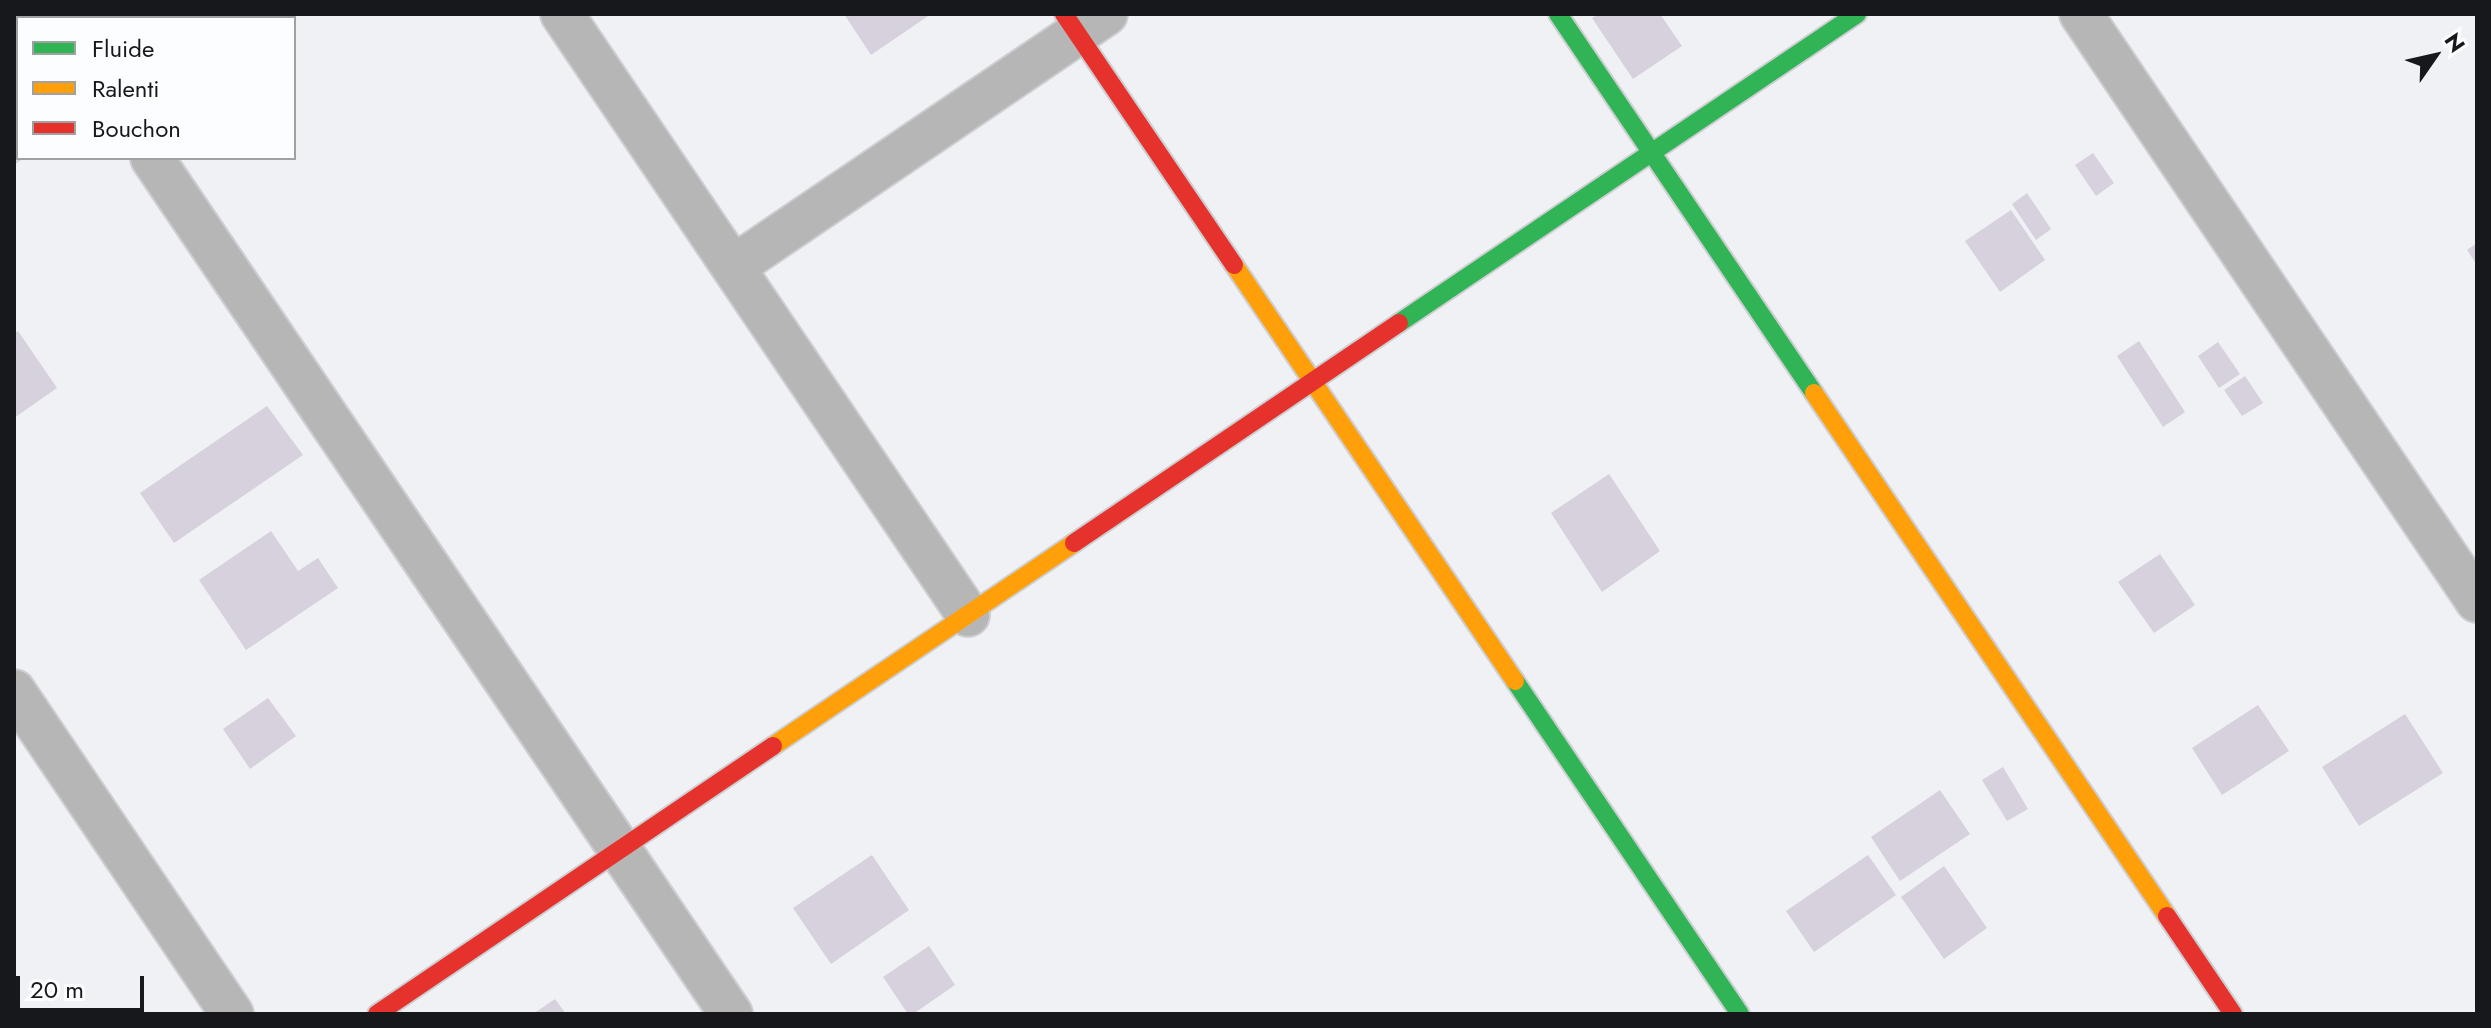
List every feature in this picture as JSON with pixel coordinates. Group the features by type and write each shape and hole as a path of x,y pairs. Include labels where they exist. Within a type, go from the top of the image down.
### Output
{"street":[{"path":"562,14 968,615"},
{"path":"1558,14 2233,1014"},
{"path":"377,1014 1857,14"},
{"path":"2081,14 2477,601"},
{"path":"733,267 1083,20 1313,382 1740,1014"},
{"path":"153,160 731,1014"},
{"path":"14,691 232,1014"}],"building":[{"path":"844,14 931,14 871,55"},
{"path":"1599,14 1660,14 1682,46 1633,79 1592,18"},
{"path":"14,88 16,160 21,160 14,165"},
{"path":"2093,153 2114,183 2096,196 2075,165"},
{"path":"2027,193 2051,229 2036,240 2012,204"},
{"path":"2011,210 2045,260 2000,292 1965,241"},
{"path":"2477,243 2477,265 2467,250"},
{"path":"18,331 57,388 14,418 14,334"},
{"path":"2139,341 2185,412 2163,427 2117,356"},
{"path":"2218,342 2240,374 2219,388 2198,356"},
{"path":"2245,376 2263,403 2242,416 2224,390"},
{"path":"267,406 303,455 174,543 140,493"},
{"path":"1609,474 1660,551 1602,592 1551,513"},
{"path":"271,531 298,571 318,558 338,588 246,650 199,580"},
{"path":"2160,554 2195,605 2154,633 2118,582"},
{"path":"268,698 296,736 250,769 223,729"},
{"path":"2258,705 2289,751 2222,795 2192,748"},
{"path":"2405,714 2443,773 2359,826 2322,767"},
{"path":"2003,767 2028,809 2007,821 1982,780"},
{"path":"1940,790 1970,834 1900,881 1871,837"},
{"path":"872,855 909,910 831,964 793,908"},
{"path":"1868,855 1896,895 1814,952 1786,911"},
{"path":"1944,866 1987,928 1944,959 1901,897"},
{"path":"929,946 955,985 913,1014 908,1014 883,977"},
{"path":"555,999 566,1014 533,1014"}],"traffic: fast":[{"path":"1558,14 1814,393"},
{"path":"1399,323 1857,14"},
{"path":"1515,681 1740,1014"}],"traffic: slow":[{"path":"1234,265 1515,681"},
{"path":"1814,393 2167,916"},
{"path":"773,746 1074,543"}],"traffic: jam":[{"path":"1064,14 1234,265"},
{"path":"1074,543 1399,323"},
{"path":"377,1014 773,746"},
{"path":"2167,916 2233,1014"}]}
